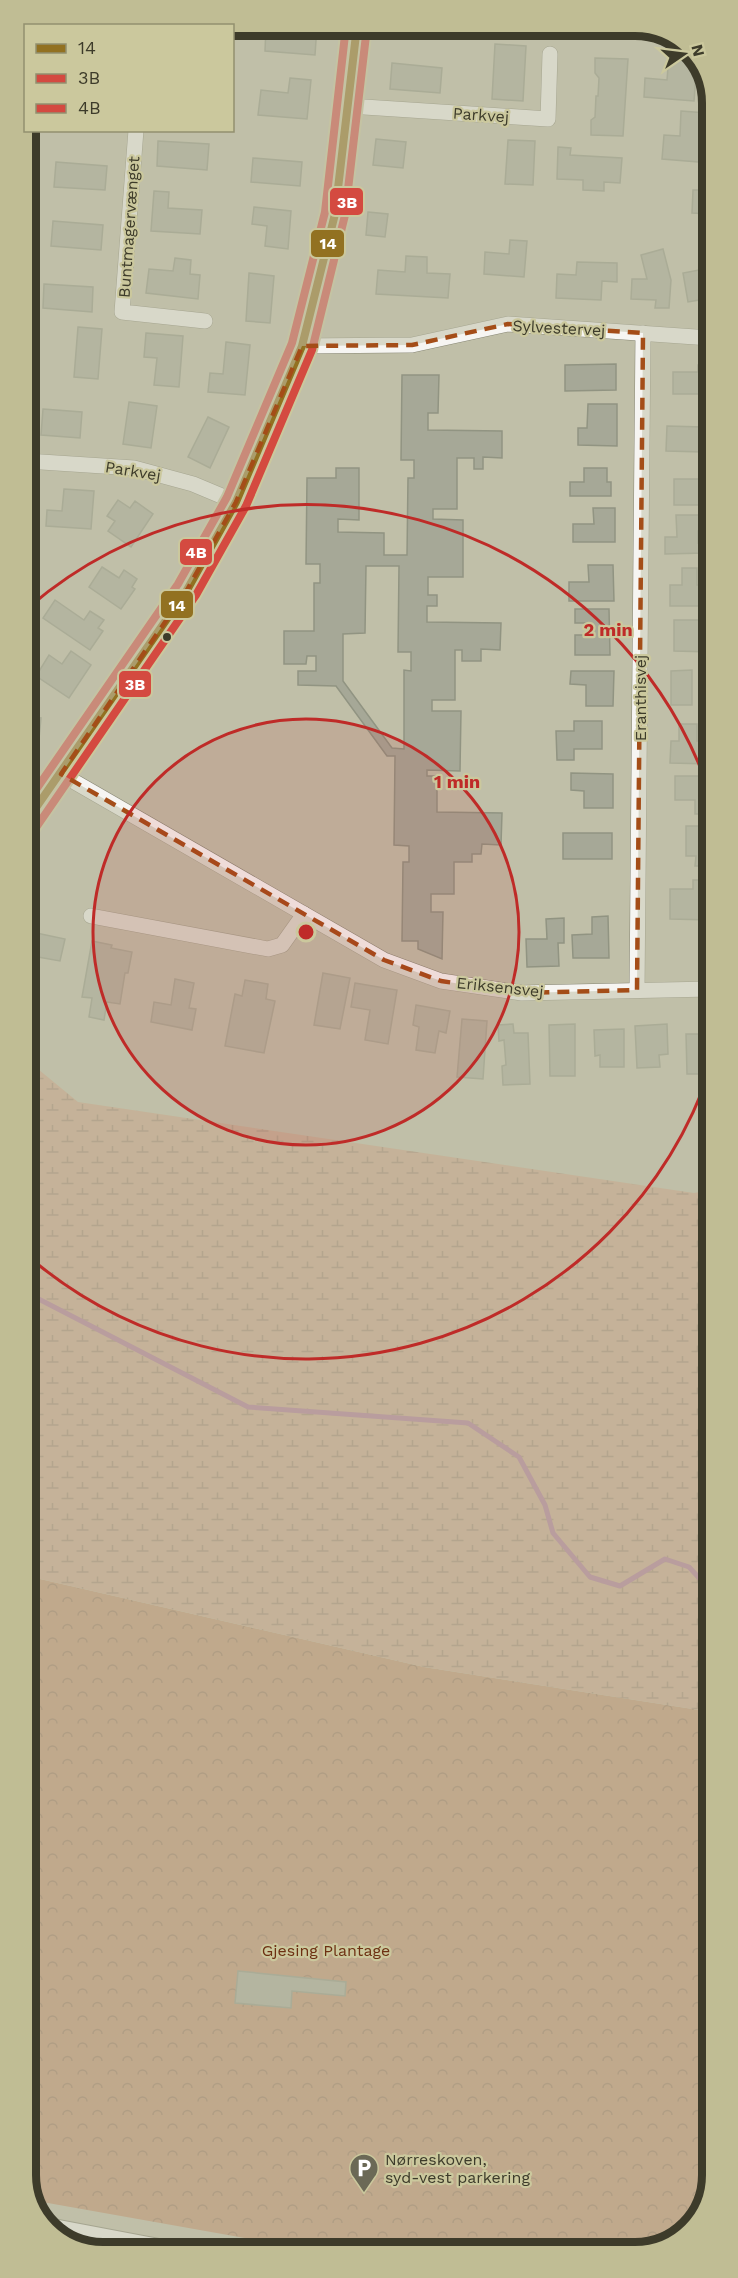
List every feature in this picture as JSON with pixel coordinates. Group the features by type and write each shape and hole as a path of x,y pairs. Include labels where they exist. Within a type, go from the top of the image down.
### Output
{"street":[{"path":"36,810 187,590 236,502 302,346 335,214 356,36"},
{"name":"Parkvej","path":"349,106 548,119 550,54"},
{"name":"Buntmagervænget","path":"136,132 122,312 205,321"},
{"name":"Sylvestervej","path":"302,346 412,345 508,324 702,337"},
{"name":"Eranthisvej","path":"638,990 643,333"},
{"name":"Parkvej","path":"36,462 134,468 193,484 236,502"},
{"name":"Eriksensvej","path":"61,774 384,960 441,981 522,993 702,989"},
{"path":"91,916 268,949 282,945 304,914"},
{"path":"66,2230 127,2242"}],"highlighted area":[{"path":"508,324 643,333 637,990 522,993 441,981 384,960 61,774 187,590 236,502 302,346 412,345"}],"green space":[{"path":"36,1067 78,1102 694,1193 702,1192 702,1710 424,1667 36,1578"},
{"name":"Gjesing Plantage","path":"36,1578 424,1667 702,1710 702,2175 698,2197 688,2216 672,2231 661,2237 635,2242 267,2242 41,2202 38,2193 36,2175"}],"building":[{"path":"266,36 316,36 315,55 265,51"},
{"path":"495,44 526,46 523,101 492,99"},
{"path":"670,46 685,59 696,75 694,101 644,97 645,78 667,80"},
{"path":"595,58 628,59 623,136 591,135 591,120 595,117 599,78 595,73"},
{"path":"392,63 442,68 440,93 390,89"},
{"path":"290,78 311,80 307,119 258,115 261,90 288,93"},
{"path":"681,111 702,113 702,162 662,159 664,135 680,136"},
{"path":"376,139 406,142 403,168 373,165"},
{"path":"508,140 535,141 533,185 505,184"},
{"path":"158,141 209,144 207,170 157,166"},
{"path":"558,147 571,148 570,155 622,158 620,183 604,182 604,191 583,190 583,180 557,179"},
{"path":"253,158 302,162 300,186 251,182"},
{"path":"56,162 107,166 105,190 54,187"},
{"path":"693,190 702,190 702,214 692,213"},
{"path":"154,191 169,192 168,208 202,210 200,234 151,231"},
{"path":"254,207 291,211 288,249 265,246 267,226 252,224"},
{"path":"368,212 388,214 385,237 366,235"},
{"path":"53,221 103,225 101,250 51,246"},
{"path":"510,240 527,241 524,277 484,274 485,252 509,254"},
{"path":"663,249 671,280 669,308 655,308 656,300 631,299 632,279 647,279 641,255"},
{"path":"406,256 427,257 427,273 450,274 448,298 376,294 378,270 405,272"},
{"path":"175,258 191,260 190,274 200,275 198,299 146,293 149,269 173,271"},
{"path":"577,262 617,263 617,282 602,281 601,300 556,298 557,274 576,275"},
{"path":"702,269 702,295 699,296 699,300 688,302 683,273"},
{"path":"249,273 274,276 270,323 246,321"},
{"path":"44,284 93,287 92,312 43,308"},
{"path":"78,327 102,329 98,379 74,377"},
{"path":"146,333 183,336 179,387 154,385 157,358 144,357"},
{"path":"226,342 250,345 245,395 208,392 210,373 223,374"},
{"path":"616,364 616,390 565,391 565,365"},
{"path":"698,365 702,365 702,394 673,394 673,372 698,372"},
{"path":"402,375 439,375 438,413 428,413 428,430 502,431 502,458 483,457 483,469 474,469 474,458 457,458 457,509 433,509 433,519 463,520 463,577 428,577 428,595 437,595 437,606 427,606 427,622 501,623 500,650 481,649 481,661 462,661 462,650 455,650 455,700 432,700 432,711 461,711 460,771 427,770 427,776 437,776 437,812 502,813 501,845 482,844 481,854 472,854 472,862 454,862 454,894 431,894 431,912 443,912 442,959 418,949 418,941 402,941 403,862 409,862 409,846 394,845 395,756 387,756 336,686 298,685 298,671 316,671 316,656 307,656 306,664 284,664 284,631 314,631 314,583 320,583 320,564 306,564 307,478 336,478 336,468 359,468 359,520 338,519 338,532 384,533 384,555 407,555 408,478 414,478 414,460 401,460","holes":["366,566 399,566 398,652 411,652 411,671 404,670 404,749 392,748 343,681 343,634 365,633"]},
{"path":"129,402 157,406 151,448 123,444"},
{"path":"588,404 617,404 617,446 578,445 578,428 587,428"},
{"path":"43,409 82,412 80,438 41,435"},
{"path":"208,417 229,427 210,468 188,457"},
{"path":"667,426 702,427 702,452 666,451"},
{"path":"584,468 607,468 607,482 611,482 611,496 570,496 570,482 584,482"},
{"path":"674,479 702,479 702,505 674,505"},
{"path":"64,489 94,491 91,529 46,526 47,510 62,511"},
{"path":"118,500 130,508 135,501 153,514 131,547 108,531 115,521 107,516"},
{"path":"593,508 615,508 615,542 573,542 573,524 594,524"},
{"path":"676,515 702,515 702,531 698,531 698,543 702,542 702,553 665,554 665,537 677,537"},
{"path":"588,565 613,565 614,601 569,601 569,582 589,582"},
{"path":"102,567 119,578 124,570 137,579 132,587 135,589 121,609 89,587"},
{"path":"682,568 697,568 697,585 702,585 702,606 670,606 670,585 682,585"},
{"path":"55,600 84,620 90,611 104,620 98,628 103,631 90,650 43,618"},
{"path":"575,609 609,609 610,655 575,655 575,635 590,635 589,623 575,623"},
{"path":"674,620 702,620 702,652 674,651"},
{"path":"71,651 91,665 69,698 36,676 49,655 62,664"},
{"path":"692,670 692,705 671,705 671,671"},
{"path":"571,671 614,671 613,706 586,706 586,685 570,684"},
{"path":"36,717 41,718 38,749 36,749"},
{"path":"574,721 602,721 602,749 574,749 574,760 557,760 556,731 574,731"},
{"path":"679,724 697,724 697,741 702,741 702,764 670,763 671,741 679,741"},
{"path":"571,773 613,774 613,808 584,808 584,791 571,790"},
{"path":"675,776 702,776 702,814 695,814 695,800 675,800"},
{"path":"686,826 702,826 702,866 695,866 696,856 686,856"},
{"path":"563,833 612,833 612,859 563,859"},
{"path":"693,880 702,880 702,920 670,919 670,889 693,889"},
{"path":"608,916 609,958 573,958 572,935 592,934 592,917"},
{"path":"564,918 564,943 558,943 559,966 527,967 526,939 547,939 546,919"},
{"path":"36,933 65,939 60,961 36,957"},
{"path":"92,941 132,952 128,973 125,973 120,1004 107,1002 104,1020 89,1017 92,998 82,997"},
{"path":"323,973 350,978 340,1029 314,1025"},
{"path":"175,979 194,983 189,1008 196,1009 192,1030 151,1022 154,1002 171,1005"},
{"path":"245,980 268,984 266,999 275,1001 264,1053 225,1046 235,994 242,996"},
{"path":"355,983 397,990 388,1044 365,1040 370,1010 351,1007"},
{"path":"416,1005 450,1011 446,1033 439,1031 435,1053 416,1050 419,1027 413,1025"},
{"path":"462,1019 487,1021 483,1079 457,1077"},
{"path":"513,1024 514,1033 528,1033 530,1084 503,1085 502,1066 506,1065 504,1040 499,1041 498,1025"},
{"path":"575,1024 575,1076 550,1076 549,1025"},
{"path":"667,1024 668,1054 659,1055 660,1067 637,1068 635,1026"},
{"path":"624,1029 624,1067 600,1067 600,1055 595,1056 594,1030"},
{"path":"686,1034 702,1034 702,1074 687,1074"},
{"path":"238,1971 346,1982 345,1996 292,1991 291,2008 235,2003"}],"waterway":[{"path":"36,1298 248,1407 468,1423 519,1457 545,1505 553,1533 590,1577 620,1586 665,1559 689,1567 702,1581"}],"transit line":[{"name":"4B","path":"36,790 178,584 227,497 292,343 325,212 345,36"},
{"name":"14","path":"36,808 187,590 236,502 302,346 335,214 356,36"},
{"name":"3B","path":"36,828 196,595 246,506 312,350 345,215 366,36"}],"place":[{"name":"Nørreskoven, syd-vest parkering","path":"364,2194"}]}
